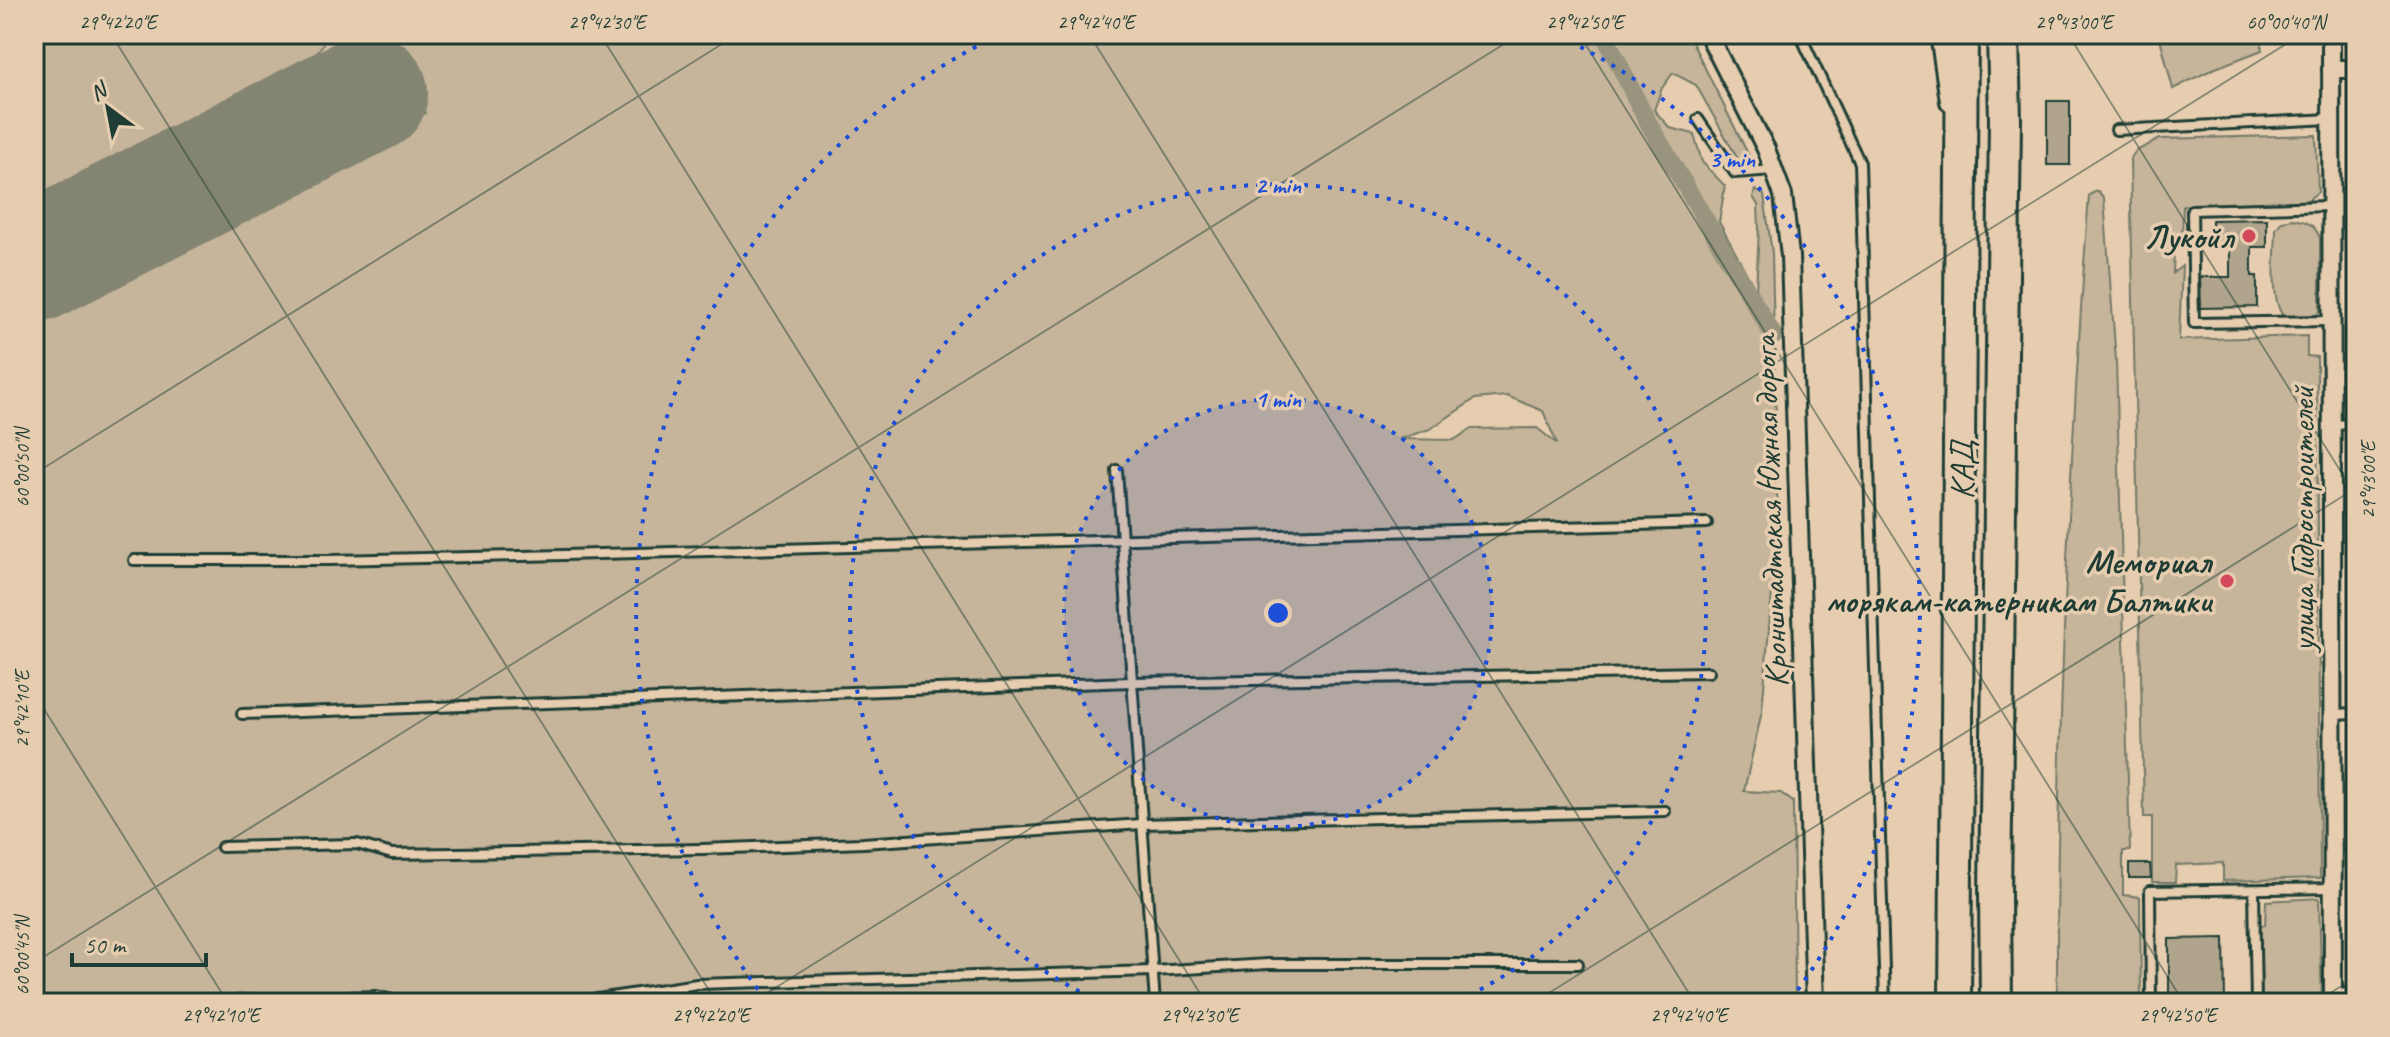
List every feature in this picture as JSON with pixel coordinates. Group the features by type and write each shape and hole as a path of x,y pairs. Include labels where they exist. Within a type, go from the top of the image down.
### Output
{"highway":[{"name":"КАД","path":"1955,1003 1962,34"},
{"name":"КАД","path":"1996,1003 2005,121 2003,34"}],"street":[{"name":"Кронштадтская Южная дорога","path":"1708,34 1766,149 1783,195 1790,256 1815,1003"},
{"path":"1941,34 1962,177"},
{"name":"улица Гидростроителей","path":"2331,34 2333,1000"},
{"path":"2331,69 2356,69"},
{"path":"1996,973 2003,1003"},
{"path":"2333,1000 2356,997"}],"lane":[{"path":"1800,34 1860,163 1885,1003"},
{"path":"1698,119 1735,173 1773,170"},
{"path":"2116,130 2331,119"},
{"path":"2331,206 2192,210 2194,323 2332,321"},
{"path":"2332,425 2356,424"},
{"path":"1117,470 1155,1003"},
{"path":"134,560 407,558 1707,523"},
{"path":"242,714 1132,682 1709,672"},
{"path":"2332,714 2356,713"},
{"path":"222,847 357,844 392,854 687,849 863,843 1142,824 1665,811"},
{"path":"2151,1003 2150,891 2333,888"},
{"path":"2254,890 2256,1003"},
{"path":"571,1003 697,984 1153,971 1268,964 1578,964"},
{"path":"180,1003 376,996 405,1003"}],"shaded area":[{"path":"34,34 323,34 323,44 303,72 34,210"},
{"path":"284,34 612,34 34,329 34,166"},
{"path":"384,34 1688,34 1751,160 1739,161 1696,85 1673,73 1662,88 1654,110 1670,128 1694,134 1702,162 1725,186 1719,222 1756,291 1759,229 1758,205 1753,197 1755,190 1764,195 1772,253 1776,422 1769,441 1778,501 1762,711 1744,791 1781,793 1793,802 1795,1003 34,1003 34,313 425,113","holes":["1507,396 1543,411 1557,444 1537,428 1471,429 1454,440 1399,439 1430,429 1475,399"]},
{"path":"2159,34 2262,34 2262,50 2173,89"},
{"path":"2316,135 2318,192 2305,202 2183,206 2182,240 2174,248 2173,273 2182,266 2179,340 2307,336 2307,356 2317,357 2320,878 2223,881 2223,863 2176,865 2175,882 2152,882 2152,817 2144,817 2130,159 2136,151 2160,139"},
{"path":"2097,191 2104,199 2116,361 2130,851 2123,851 2123,895 2140,897 2141,1003 2057,1003 2061,700 2070,498 2089,195"},
{"path":"2293,219 2310,224 2320,238 2320,311 2316,316 2285,318 2277,301 2274,276 2276,229 2282,221"},
{"path":"2319,898 2322,1003 2262,1003 2260,925 2265,925 2266,901"}],"building":[{"path":"2047,101 2070,101 2070,165 2047,165"},
{"name":"Лукойл","path":"2267,219 2267,247 2252,247 2252,276 2257,276 2257,307 2201,308 2200,277 2230,277 2230,247 2212,248 2212,220"},
{"path":"2129,864 2150,864 2151,878 2129,878"},
{"path":"2224,938 2225,1003 2169,1003 2169,939"}],"waterway":[{"path":"1604,34 1646,119 1774,336"}],"taxiway":[{"path":"359,34 372,74 368,93"}],"runway":[{"path":"34,263 368,93"}],"place":[{"name":"Лукойл","path":"2249,236"},
{"name":"Мемориал морякам-катерникам Балтики","path":"2227,581"}]}
